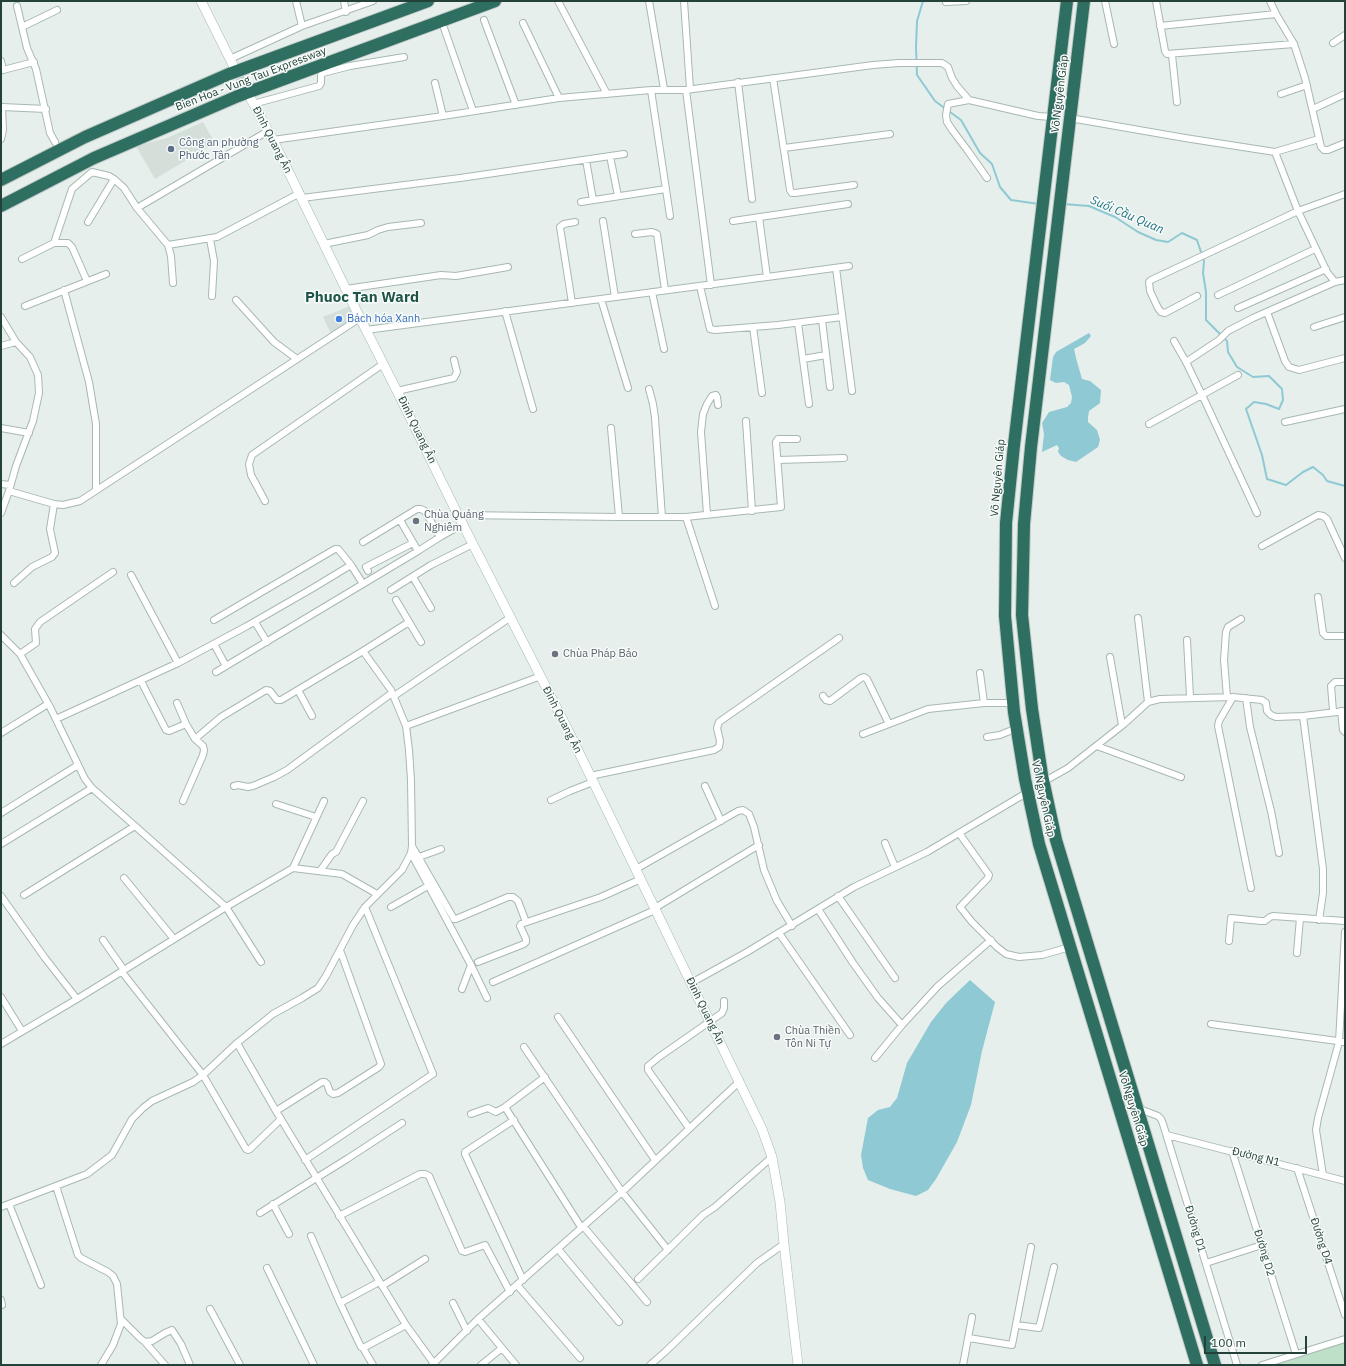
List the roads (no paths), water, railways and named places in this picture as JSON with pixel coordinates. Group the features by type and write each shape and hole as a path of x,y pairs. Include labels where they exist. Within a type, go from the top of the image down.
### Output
{"highway":[{"name":"Bien Hoa - Vung Tau Expressway","path":"1,180 85,137 229,74 428,1"},
{"name":"Bien Hoa - Vung Tau Expressway","path":"1,206 94,158 238,96 495,1"},
{"name":"Võ Nguyên Giáp","path":"1067,1 1006,523 1005,616 1017,728 1039,844 1197,1365"},
{"name":"Võ Nguyên Giáp","path":"1084,1 1031,447 1024,524 1022,615 1032,709 1043,782 1056,840 1215,1365"}],"street":[{"path":"201,1 231,62 302,26 346,12 373,1"},
{"path":"296,1 302,26"},
{"path":"344,1 346,12"},
{"path":"558,1 608,94"},
{"path":"649,1 664,89"},
{"path":"684,1 688,90 711,285"},
{"path":"946,2 966,1"},
{"path":"1105,1 1114,44"},
{"path":"1156,1 1165,51 1167,54 1172,55 1294,44"},
{"path":"1270,1 1294,44 1307,85 1322,147 1324,150 1328,150 1345,143"},
{"path":"17,6 27,48 36,69 46,109 50,133 55,142"},
{"path":"22,27 57,10"},
{"path":"1160,26 1276,14"},
{"path":"484,20 516,105"},
{"path":"523,23 559,98"},
{"path":"444,28 473,111"},
{"path":"1333,43 1345,35"},
{"path":"1172,55 1177,102"},
{"path":"252,101 318,86 321,83 321,75 350,66 404,57"},
{"path":"1,62 3,70 34,62"},
{"path":"273,140 559,98 664,89 688,90 738,82 873,65 921,62 942,63 946,65 957,86 969,100"},
{"path":"773,78 790,190 795,194 854,185"},
{"path":"738,82 752,199"},
{"path":"435,83 443,116"},
{"path":"1281,94 1307,85"},
{"path":"651,90 670,216"},
{"path":"1313,109 1345,94"},
{"path":"987,178 947,122 946,116 948,104 969,100 1038,116 1053,117"},
{"name":"Đinh Quang Ân","path":"252,101 301,196 458,515 592,779 762,1129 772,1157 780,1202 798,1365"},
{"path":"1,139 3,130 2,107 46,109"},
{"path":"1070,118 1275,152 1319,139"},
{"path":"137,208 268,131"},
{"path":"784,148 890,134"},
{"path":"1275,152 1298,211 1315,249 1327,272 1335,282"},
{"path":"168,246 210,239 301,196 460,178 624,154"},
{"path":"610,156 618,196"},
{"path":"586,160 593,200"},
{"path":"54,243 72,189 92,172 109,176 124,188 137,208 168,246 171,256 173,283"},
{"path":"88,222 114,179"},
{"path":"581,202 666,189"},
{"path":"1197,296 1165,313 1161,312 1150,291 1149,282 1298,211 1345,194"},
{"path":"733,221 848,204"},
{"path":"759,218 767,277"},
{"path":"603,221 615,297"},
{"path":"572,303 560,227 564,224 575,222"},
{"path":"324,244 368,235 388,227 421,223"},
{"path":"635,234 652,232 657,234 665,290"},
{"path":"210,239 214,262 212,296"},
{"path":"22,259 54,243 68,243 72,248 88,281"},
{"path":"1218,295 1315,249"},
{"path":"366,330 849,266"},
{"path":"346,289 442,275 456,276 508,267"},
{"path":"836,268 852,391"},
{"path":"1238,308 1326,269"},
{"path":"25,306 106,274"},
{"path":"1186,362 1219,340 1228,331 1335,282 1345,280"},
{"path":"700,286 710,329 752,328 842,317"},
{"path":"64,290 89,382 94,410 96,424 96,490"},
{"path":"652,292 664,348"},
{"path":"601,299 628,388"},
{"path":"236,300 274,342 297,358"},
{"path":"505,311 533,409"},
{"path":"1267,312 1285,361 1289,367 1299,370 1345,358"},
{"path":"1,317 16,342 30,356 38,375 39,393 33,421 1,513"},
{"path":"1314,327 1345,317"},
{"path":"1,484 54,504 63,505 80,501 360,318"},
{"path":"822,320 830,386"},
{"path":"798,323 809,404"},
{"path":"752,328 762,393"},
{"path":"1174,341 1186,362 1257,513"},
{"path":"1,346 16,342"},
{"path":"803,359 826,355"},
{"path":"398,391 454,378 457,372 454,360"},
{"path":"265,501 251,475 249,464 252,455 383,364"},
{"path":"1149,424 1201,394 1238,375"},
{"path":"649,389 655,418 662,516"},
{"path":"707,514 702,426 703,414 712,396 716,395 718,406"},
{"path":"1285,422 1345,409"},
{"path":"746,421 752,511"},
{"path":"1,428 29,432"},
{"path":"611,428 619,517"},
{"path":"458,515 686,517 781,507 776,440 797,439"},
{"path":"778,460 844,458"},
{"path":"14,583 32,567 52,557 55,553 50,529 54,504"},
{"path":"363,542 421,509 425,511 440,537"},
{"path":"1262,546 1318,515 1327,519 1345,558"},
{"path":"686,517 715,606"},
{"path":"400,520 418,551"},
{"path":"216,672 463,524"},
{"path":"368,571 366,567 413,543"},
{"path":"391,590 431,565 473,544"},
{"path":"214,620 332,549 338,550 351,565 363,584"},
{"path":"56,719 178,663 255,622 351,565"},
{"path":"20,654 36,643 35,629 40,622 113,572"},
{"path":"131,574 178,663"},
{"path":"413,577 431,608"},
{"path":"1318,597 1323,633 1326,636 1345,636"},
{"path":"396,600 421,642"},
{"path":"234,786 253,786 274,778 393,694 511,617"},
{"path":"1138,618 1148,702"},
{"path":"1241,619 1228,627 1226,632 1224,660 1230,697 1218,726 1251,888"},
{"path":"255,622 267,642"},
{"path":"195,739 221,717 266,690 268,690 279,700 298,690 409,622"},
{"path":"1,635 20,654 56,719 85,779 92,788 226,907 261,962"},
{"path":"551,800 592,779 714,750 718,747 720,741 717,728 719,722 839,638"},
{"path":"1187,640 1190,697"},
{"path":"214,644 226,666"},
{"path":"1,1207 87,1174 112,1155 132,1119 143,1108 152,1101 193,1082 203,1075 237,1043 273,1014 318,988 353,925 365,907 376,894 402,870 412,846 411,780 406,726 393,694 363,650"},
{"path":"1110,657 1122,725"},
{"path":"980,673 984,703"},
{"path":"406,726 540,676"},
{"path":"823,696 826,700 830,701 861,678 867,679 888,724"},
{"path":"141,680 166,730 168,731 186,724"},
{"path":"1333,711 1332,683 1345,682"},
{"path":"298,690 312,716"},
{"path":"1043,782 1068,768 1097,746 1148,702 1160,699 1230,697 1262,700 1266,703 1267,711 1276,717 1303,716 1333,711 1343,711 1343,730 1345,732"},
{"path":"1246,698 1250,727 1271,811 1279,853"},
{"path":"177,703 186,724 195,739 203,746 204,750 183,801"},
{"path":"862,734 928,709 984,703 1014,703"},
{"path":"1,733 48,704"},
{"path":"1303,716 1323,869 1323,893 1319,920"},
{"path":"987,737 1000,735 1017,728"},
{"path":"1097,746 1181,777"},
{"path":"1,814 78,765"},
{"path":"705,786 721,821"},
{"path":"1,844 92,788"},
{"path":"691,983 792,926 838,896 927,852 1028,792"},
{"path":"1,1044 293,868 324,801"},
{"path":"320,871 332,854 336,852 363,801"},
{"path":"276,804 316,817"},
{"path":"636,869 738,811 744,810 749,814 754,827 764,870 778,901 792,926"},
{"path":"24,895 135,826"},
{"path":"959,833 989,874 988,878 960,907 972,922 1006,954 1019,957 1042,955 1070,947"},
{"path":"885,843 895,867"},
{"path":"493,982 655,909 759,845"},
{"path":"412,846 454,919 508,897 514,897 518,901 526,922"},
{"path":"419,857 440,849"},
{"path":"410,853 471,965 487,998"},
{"path":"293,868 342,874 376,894"},
{"path":"124,878 174,939"},
{"path":"478,962 524,944 526,939 520,925 601,897 640,879"},
{"path":"391,907 428,886"},
{"path":"1,896 45,958 77,999"},
{"path":"838,896 895,978"},
{"path":"305,1160 431,1077 433,1074 365,907"},
{"path":"818,909 878,998 902,1025"},
{"path":"1229,941 1231,918 1261,922 1273,916 1345,921"},
{"path":"1297,953 1300,918"},
{"path":"1322,1175 1316,1130 1318,1118 1342,1042 1345,932"},
{"path":"779,933 850,1035"},
{"path":"103,940 123,971 203,1075 246,1149 250,1149 281,1119"},
{"path":"875,1058 902,1025 938,986 991,940"},
{"path":"276,1111 322,1082 327,1084 330,1092 333,1094 338,1093 381,1064 340,950"},
{"path":"462,989 471,965"},
{"path":"1,997 22,1031"},
{"path":"689,1128 648,1070 648,1066 724,1012 724,1001"},
{"path":"558,1017 655,1160"},
{"path":"1211,1024 1342,1042"},
{"path":"237,1043 339,1216 406,1325 433,1365 478,1319 622,1192 740,1081"},
{"path":"524,1047 622,1192 668,1250"},
{"path":"471,1114 488,1108 496,1112 545,1077"},
{"path":"505,1107 582,1227 646,1302"},
{"name":"Đường D1","path":"1137,1108 1154,1114 1161,1119 1237,1365"},
{"path":"514,1120 465,1152 465,1154 523,1280"},
{"path":"260,1213 402,1123"},
{"name":"Đường N1","path":"1167,1135 1345,1181"},
{"name":"Đường D2","path":"1232,1151 1296,1354"},
{"path":"638,1279 703,1215 715,1207 772,1157"},
{"name":"Đường D4","path":"1297,1168 1345,1315"},
{"path":"339,1216 420,1174 425,1174 429,1176 462,1251 465,1252 485,1245 510,1292"},
{"path":"56,1186 78,1255 108,1272 117,1284 121,1320 113,1345 101,1365"},
{"path":"9,1204 41,1285"},
{"path":"273,1204 289,1234"},
{"path":"311,1236 360,1347 363,1348 373,1365"},
{"path":"650,1365 757,1263 784,1244"},
{"path":"1206,1263 1262,1245"},
{"path":"969,1338 1012,1345 1031,1247"},
{"path":"558,1249 619,1322"},
{"path":"340,1304 381,1284 425,1259"},
{"path":"1017,1325 1039,1328 1054,1267"},
{"path":"267,1268 314,1365"},
{"path":"517,1285 580,1358"},
{"path":"452,1303 466,1331"},
{"path":"210,1309 240,1365"},
{"path":"963,1365 972,1317"},
{"path":"478,1319 516,1365"},
{"path":"121,1320 145,1342 165,1365"},
{"path":"363,1348 406,1325"},
{"path":"145,1342 152,1341 172,1330 190,1365"},
{"path":"1262,1365 1345,1339"},
{"path":"481,1365 502,1348"}],"water":[{"path":"1089,333 1091,336 1085,343 1074,349 1082,379 1090,381 1101,390 1100,403 1089,411 1088,417 1088,422 1097,430 1100,440 1098,447 1076,462 1061,456 1058,452 1059,448 1057,445 1042,452 1044,434 1042,423 1049,412 1067,407 1071,403 1072,397 1069,385 1064,382 1056,383 1050,380 1053,357 1056,352"},
{"path":"970,980 995,1002 982,1051 971,1105 957,1142 928,1190 916,1196 890,1189 868,1180 863,1168 861,1155 868,1118 878,1110 890,1107 897,1098 907,1063 931,1022 946,1003"}],"waterway":[{"name":"Suối Cầu Quan","path":"923,1 917,21 917,75 935,101 961,120 980,153 992,164 1000,187 1011,200 1039,204"},
{"name":"Suối Cầu Quan","path":"1063,204 1089,206 1115,217 1138,232 1156,240 1168,242 1182,233 1197,240 1204,261 1203,273 1206,292 1206,320 1227,341 1228,352 1237,367 1253,377 1269,376 1282,389 1283,400 1279,409 1266,404 1254,402 1246,409 1262,455 1267,479 1286,485 1303,472 1313,467 1323,475 1327,481 1345,486"}],"tunnel":[{"path":"233,66 250,97"}],"place":[{"name":"Công an phường Phước Tân","path":"171,149"},
{"name":"Bách hóa Xanh","path":"339,319"},
{"name":"Chùa Quảng Nghiêm","path":"416,521"},
{"name":"Chùa Pháp Bảo","path":"555,654"},
{"name":"Chùa Thiền Tôn Ni Tự","path":"777,1037"}],"district":[{"name":"Phuoc Tan Ward","path":"362,298"}]}
